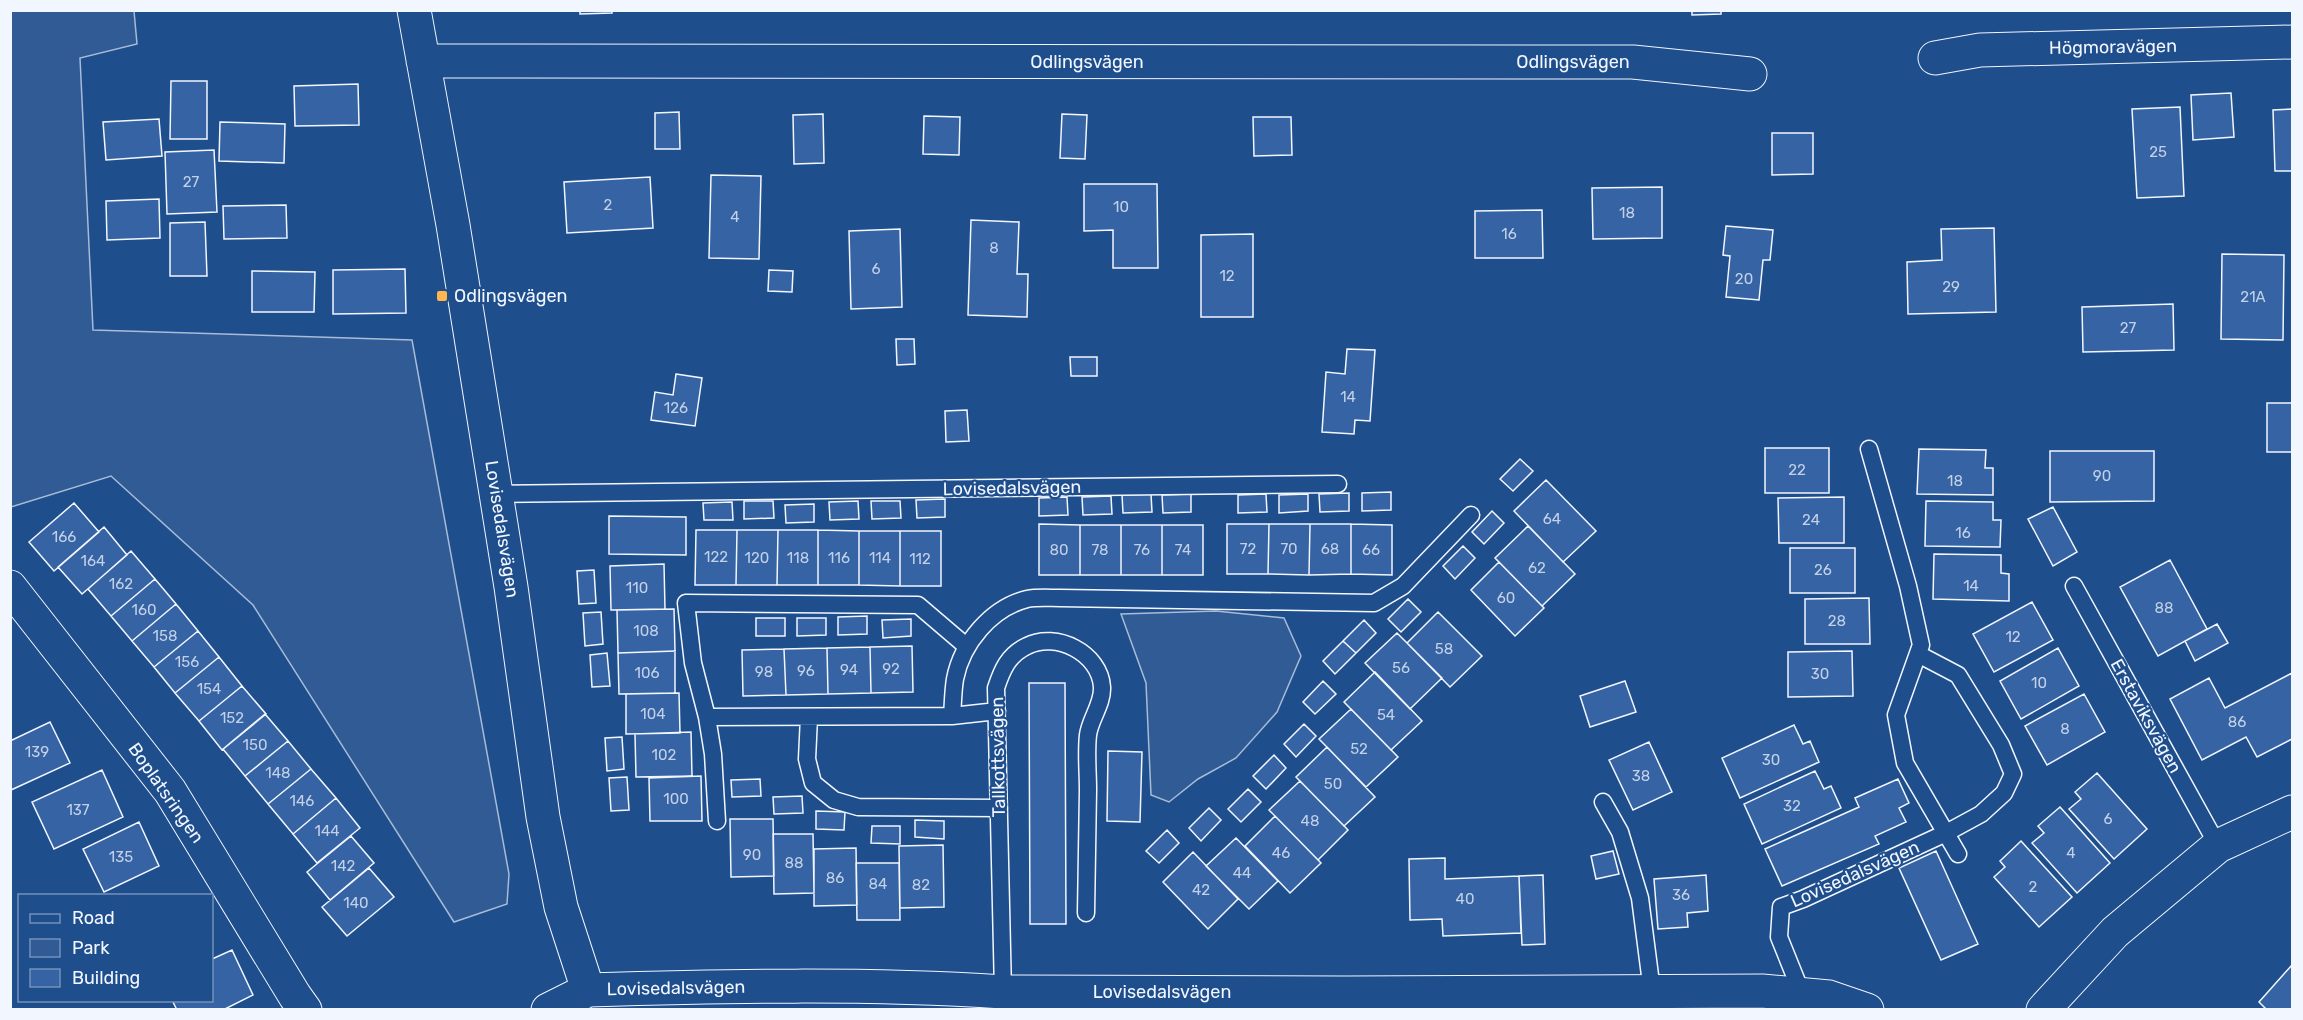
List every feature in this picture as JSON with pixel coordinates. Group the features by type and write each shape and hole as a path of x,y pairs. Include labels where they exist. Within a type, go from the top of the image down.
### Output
{"street":[{"name":"Lovisedalsvägen","path":"414,10 453,225 496,494 543,818 561,907 588,990 733,986 956,989 1014,998 1345,993 1762,991 1828,997 1867,1010"},
{"name":"Högmoravägen","path":"1935,58 1980,50 2292,42"},
{"name":"Odlingsvägen","path":"423,61 1633,62 1750,74"},
{"name":"Boplatsringen","path":"10,587 170,791 305,1010"},
{"path":"2043,1010 2115,932 2218,846 2292,812"},
{"path":"548,1010 588,990"}],"lane":[{"path":"1869,449 1908,586 1922,645 1896,715 1905,763 1958,854"},
{"name":"Lovisedalsvägen","path":"496,494 1338,484"},
{"path":"952,716 955,678 966,646 984,624 1008,605 1029,599 1060,598 1374,603 1403,586 1471,515"},
{"name":"Erstaviksvägen","path":"2074,586 2218,846"},
{"path":"717,821 713,754 707,717 693,663 686,603 918,605 966,646"},
{"name":"Tallkottsvägen","path":"1014,998 999,808 996,688 1002,668 1017,651 1032,644 1052,640 1068,644 1090,658 1098,673 1102,688 1099,704 1088,733 1086,913"},
{"name":"Lovisedalsvägen","path":"1802,994 1779,937 1781,907 1946,833 1981,814 2004,793 2013,774 2001,744 1958,675 1918,654"},
{"path":"707,717 952,716 997,711"},
{"path":"809,717 807,759 813,783 834,800 858,807 999,808"},
{"path":"1603,802 1620,832 1638,889 1652,992"}],"green space":[{"path":"11,10 134,11 137,44 80,58 93,330 412,340 509,874 507,904 454,922 253,605 111,476 11,507"},
{"path":"1216,611 1284,618 1301,656 1277,712 1236,758 1198,779 1169,802 1151,795 1146,683 1121,614"}],"building":[{"path":"580,10 612,10 612,13 580,14"},
{"path":"1692,10 1721,10 1721,14 1692,15"},
{"path":"171,81 207,81 207,139 170,139"},
{"path":"358,84 359,125 295,126 294,86"},
{"path":"2231,93 2234,137 2193,140 2191,95"},
{"path":"2180,107 2184,196 2137,198 2132,109"},
{"path":"2292,109 2292,171 2275,171 2273,110"},
{"path":"679,112 680,149 655,149 655,113"},
{"path":"823,114 824,163 794,164 793,115"},
{"path":"1062,114 1087,115 1085,159 1060,158"},
{"path":"924,116 960,117 959,155 923,154"},
{"path":"1253,117 1291,117 1292,155 1254,156"},
{"path":"159,119 162,156 106,160 103,122"},
{"path":"220,122 285,124 284,163 219,161"},
{"path":"1772,133 1813,133 1813,174 1772,175"},
{"path":"214,150 217,212 167,214 165,152"},
{"path":"711,175 761,176 759,259 709,258"},
{"path":"650,177 653,228 567,233 564,182"},
{"path":"1084,184 1157,184 1158,268 1113,268 1113,230 1084,231"},
{"path":"1662,187 1662,238 1593,239 1592,188"},
{"path":"159,199 160,238 107,240 106,201"},
{"path":"286,205 287,238 224,239 223,206"},
{"path":"1542,210 1543,258 1475,258 1475,211"},
{"path":"971,220 1019,222 1017,274 1028,274 1027,317 968,315"},
{"path":"205,222 207,276 170,276 170,223"},
{"path":"1726,226 1773,230 1770,260 1763,260 1759,300 1726,297 1730,256 1723,255"},
{"path":"1994,228 1996,312 1908,314 1907,262 1942,260 1941,229"},
{"path":"900,229 902,307 851,309 849,231"},
{"path":"1253,234 1253,317 1201,317 1201,235"},
{"path":"2222,254 2284,255 2283,340 2221,339"},
{"path":"405,269 406,313 333,314 333,270"},
{"path":"769,270 793,271 792,292 768,291"},
{"path":"252,271 315,272 314,312 252,312"},
{"path":"2173,304 2174,350 2083,352 2082,307"},
{"path":"896,339 914,339 915,364 897,365"},
{"path":"1347,349 1375,350 1370,421 1355,420 1354,434 1322,432 1326,372 1345,374"},
{"path":"1070,357 1097,357 1097,376 1071,376"},
{"path":"676,374 702,378 695,426 651,420 655,392 673,395"},
{"path":"2267,403 2292,403 2292,452 2267,452"},
{"path":"967,410 969,441 946,442 945,411"},
{"path":"1765,448 1829,448 1829,493 1765,493"},
{"path":"1919,449 1986,450 1985,468 1993,468 1993,495 1917,494"},
{"path":"2050,451 2154,451 2154,501 2050,502"},
{"path":"1520,459 1533,471 1513,491 1500,479"},
{"path":"1546,480 1596,531 1563,562 1514,511"},
{"path":"1391,492 1391,510 1362,511 1362,493"},
{"path":"1349,493 1349,511 1320,512 1319,494"},
{"path":"1151,494 1152,512 1123,513 1122,495"},
{"path":"1191,494 1191,512 1163,513 1162,495"},
{"path":"1266,494 1267,512 1238,513 1238,495"},
{"path":"1308,494 1308,511 1279,513 1279,495"},
{"path":"1111,496 1112,514 1083,515 1082,497"},
{"path":"1067,497 1068,515 1039,516 1039,498"},
{"path":"1844,497 1844,543 1779,543 1778,498"},
{"path":"945,499 945,517 917,518 916,500"},
{"path":"744,501 773,501 774,518 744,519"},
{"path":"858,501 859,519 830,520 829,502"},
{"path":"871,501 900,501 901,518 872,519"},
{"path":"1926,501 1993,502 1993,520 2001,520 2000,547 1925,546"},
{"path":"732,502 733,520 704,520 703,503"},
{"path":"74,503 99,532 54,571 29,542"},
{"path":"814,504 814,522 786,523 785,505"},
{"path":"2053,507 2077,552 2053,566 2028,519"},
{"path":"1492,511 1504,523 1484,544 1472,532"},
{"path":"609,516 686,517 686,555 609,554"},
{"path":"1039,524 1080,525 1080,575 1039,575"},
{"path":"1227,524 1269,524 1268,574 1227,574"},
{"path":"1269,524 1310,524 1309,575 1268,574"},
{"path":"1310,524 1351,524 1351,574 1309,575"},
{"path":"1351,524 1392,525 1392,575 1351,574"},
{"path":"1080,525 1121,525 1121,575 1080,575"},
{"path":"1121,525 1162,525 1162,575 1121,575"},
{"path":"1162,525 1203,525 1203,575 1162,575"},
{"path":"1528,526 1575,574 1542,606 1495,558"},
{"path":"104,527 127,555 82,594 58,567"},
{"path":"696,530 737,530 736,585 695,585"},
{"path":"737,530 778,530 777,585 736,585"},
{"path":"778,530 818,530 818,585 777,585"},
{"path":"818,530 859,531 859,585 818,585"},
{"path":"859,531 900,531 900,586 859,585"},
{"path":"900,531 941,531 941,586 900,586"},
{"path":"1463,546 1475,558 1455,579 1443,566"},
{"path":"1790,548 1855,548 1855,593 1790,593"},
{"path":"131,551 155,579 111,616 88,589"},
{"path":"1934,554 2001,555 2001,573 2009,574 2009,601 1933,599"},
{"path":"2170,560 2207,629 2158,656 2120,587"},
{"path":"1499,562 1544,608 1515,636 1471,590"},
{"path":"664,564 665,609 611,610 610,566"},
{"path":"594,570 596,603 579,604 577,571"},
{"path":"155,579 176,604 132,641 111,616"},
{"path":"1869,598 1870,644 1805,644 1805,599"},
{"path":"1408,599 1421,612 1401,632 1388,619"},
{"path":"2032,602 2053,640 1994,672 1973,634"},
{"path":"176,604 198,631 154,667 132,641"},
{"path":"674,609 675,651 618,653 617,610"},
{"path":"601,612 603,644 585,646 583,613"},
{"path":"1438,612 1482,656 1450,687 1407,643"},
{"path":"867,616 867,634 838,635 838,617"},
{"path":"756,618 785,618 785,636 756,636"},
{"path":"797,618 826,618 826,635 797,636"},
{"path":"911,619 911,636 883,638 882,620"},
{"path":"1364,620 1376,633 1356,653 1343,641"},
{"path":"2217,624 2228,643 2195,661 2185,641"},
{"path":"198,631 219,657 175,693 154,667"},
{"path":"1397,633 1442,678 1410,709 1365,663"},
{"path":"1343,641 1356,653 1335,674 1323,661"},
{"path":"912,646 913,692 871,693 870,647"},
{"path":"870,647 871,693 828,694 827,648"},
{"path":"827,648 828,694 786,695 784,649"},
{"path":"2058,648 2079,686 2021,719 2000,681"},
{"path":"784,649 786,695 743,696 742,650"},
{"path":"675,651 675,693 619,694 618,653"},
{"path":"1852,651 1853,696 1788,697 1788,652"},
{"path":"607,653 610,686 592,687 590,655"},
{"path":"219,657 242,686 199,721 175,693"},
{"path":"1375,672 1422,721 1391,750 1344,702"},
{"path":"2292,673 2292,739 2257,757 2246,737 2202,760 2170,699 2209,678 2225,708"},
{"path":"1323,681 1336,694 1315,714 1303,702"},
{"path":"1625,681 1636,712 1590,727 1580,696"},
{"path":"1029,683 1065,683 1066,924 1030,924"},
{"path":"242,686 266,714 222,750 199,721"},
{"path":"679,693 680,733 626,734 626,694"},
{"path":"2084,694 2105,732 2047,765 2025,726"},
{"path":"1351,709 1398,757 1366,787 1319,739"},
{"path":"265,714 288,741 245,776 223,749"},
{"path":"50,722 70,763 11,790 10,741"},
{"path":"1304,724 1316,736 1296,757 1284,744"},
{"path":"1794,725 1803,744 1810,741 1819,762 1740,798 1722,758"},
{"path":"691,732 692,776 636,777 635,734"},
{"path":"622,737 624,769 607,771 605,738"},
{"path":"288,741 311,769 268,804 245,776"},
{"path":"1649,742 1672,792 1633,810 1609,760"},
{"path":"1327,747 1375,797 1344,826 1296,777"},
{"path":"1108,751 1142,752 1140,822 1107,821"},
{"path":"1274,755 1286,768 1266,789 1253,776"},
{"path":"311,769 336,798 293,834 268,804"},
{"path":"102,770 123,817 54,849 32,802"},
{"path":"1815,771 1824,789 1831,786 1841,808 1762,844 1744,804"},
{"path":"2097,773 2147,829 2114,859 2069,809 2081,799 2075,792"},
{"path":"701,776 702,821 650,821 649,778"},
{"path":"627,777 629,810 611,811 609,778"},
{"path":"760,779 761,796 732,797 731,780"},
{"path":"1898,779 1909,803 1899,808 1906,822 1875,836 1879,844 1782,886 1765,849 1859,807 1855,798"},
{"path":"1300,781 1348,830 1318,860 1269,810"},
{"path":"1248,789 1261,802 1241,822 1228,809"},
{"path":"802,796 803,813 774,814 773,797"},
{"path":"336,798 360,828 317,863 293,834"},
{"path":"2060,807 2110,863 2077,893 2032,843 2044,833 2038,826"},
{"path":"1209,808 1221,820 1201,841 1189,828"},
{"path":"816,811 845,812 844,830 816,829"},
{"path":"1275,816 1321,863 1290,893 1245,846"},
{"path":"730,819 773,819 774,876 731,877"},
{"path":"915,820 944,821 944,839 915,837"},
{"path":"139,822 159,866 104,892 83,849"},
{"path":"872,826 900,826 900,844 871,843"},
{"path":"1167,830 1179,843 1159,863 1146,851"},
{"path":"773,834 813,834 814,893 774,894"},
{"path":"351,836 374,863 330,900 307,872"},
{"path":"1236,838 1278,881 1249,909 1206,866"},
{"path":"2021,841 2072,897 2039,927 1994,877 2005,867 2000,861"},
{"path":"943,845 944,907 900,908 899,846"},
{"path":"856,848 857,905 814,906 814,849"},
{"path":"1613,851 1619,874 1596,879 1591,856"},
{"path":"1936,851 1978,944 1941,960 1899,868"},
{"path":"1193,852 1238,899 1208,929 1163,882"},
{"path":"1445,858 1445,879 1519,876 1521,933 1443,936 1442,919 1410,920 1409,859"},
{"path":"856,863 899,863 900,920 857,920"},
{"path":"369,868 394,897 347,936 322,907"},
{"path":"1543,875 1545,944 1522,945 1519,876"},
{"path":"1706,875 1708,911 1687,913 1688,927 1658,929 1654,879"},
{"path":"232,950 253,995 223,1010 177,1010 173,1002 213,1002 213,959"},
{"path":"2292,965 2292,1010 2267,1010 2259,1002"}],"place":[{"name":"Odlingsvägen","path":"442,296"}]}
